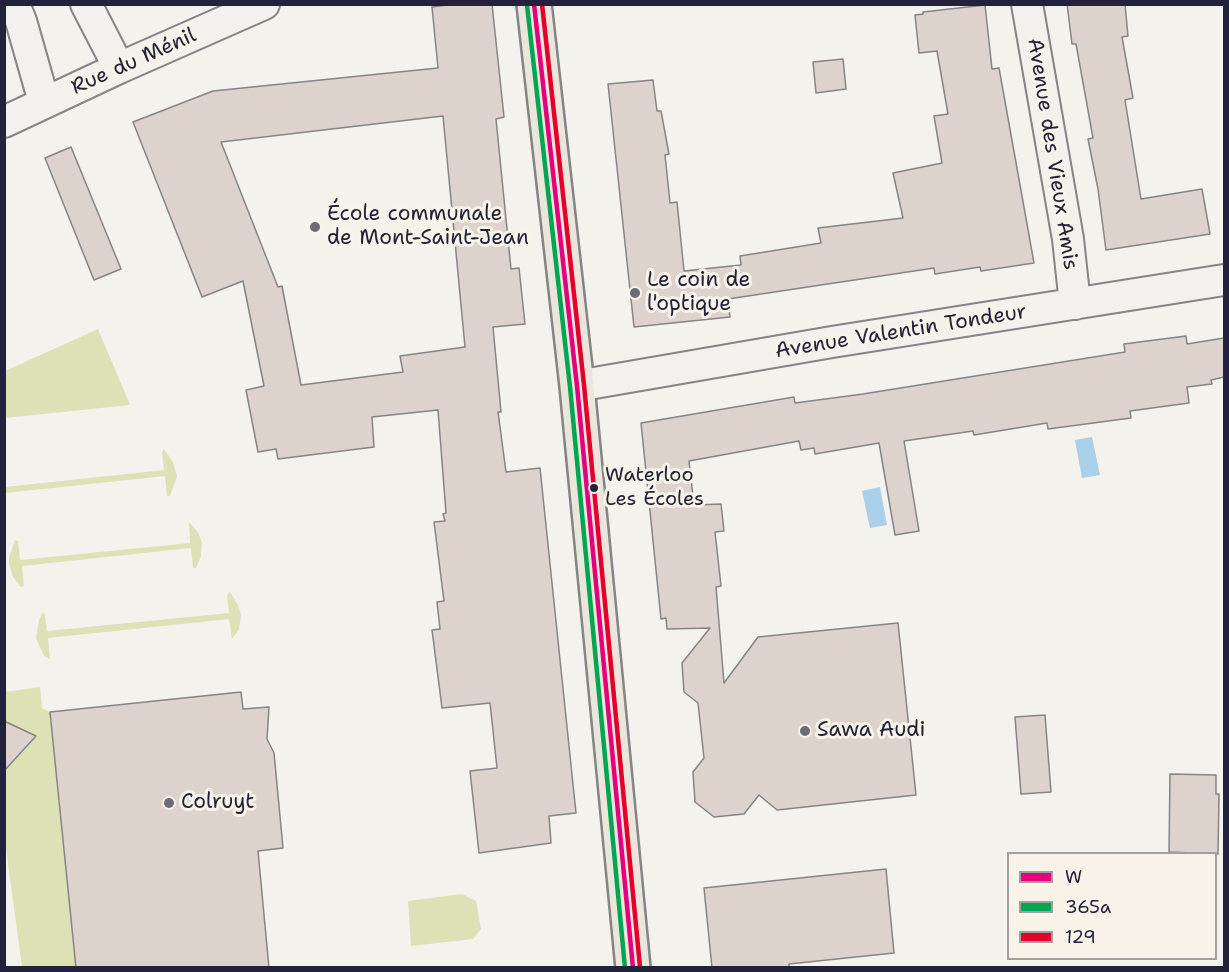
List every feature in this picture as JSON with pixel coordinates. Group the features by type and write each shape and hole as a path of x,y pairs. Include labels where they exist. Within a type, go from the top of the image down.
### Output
{"main road":[{"path":"534,4 578,386 633,968"}],"street":[{"path":"14,4 44,102"},
{"path":"86,4 119,68"},
{"name":"Rue du Ménil","path":"4,122 264,4"},
{"name":"Avenue des Vieux Amis","path":"1027,4 1068,238 1075,304"},
{"name":"Avenue Valentin Tondeur","path":"578,386 832,342 1224,280"}],"green space":[{"path":"98,329 130,405 5,418 5,371"},
{"path":"164,449 173,462 177,476 170,496 167,496 165,476 5,493 5,487 164,470 162,452"},
{"path":"189,522 198,532 202,543 201,556 196,568 193,568 191,548 22,566 24,586 21,587 13,577 9,564 15,540 18,541 20,560 190,543"},
{"path":"230,592 241,615 239,629 232,639 229,619 48,638 50,659 44,656 36,638 43,612 47,631 229,613 227,595"},
{"path":"40,687 42,708 50,712 76,967 22,967 4,834 4,692"},
{"path":"462,894 476,901 481,929 473,939 411,946 408,901"}],"water":[{"path":"1092,437 1100,475 1082,478 1075,440"},
{"path":"880,487 887,525 870,528 862,491"}],"building":[{"path":"454,4 492,4 504,117 496,119 511,269 519,268 525,324 493,327 501,412 498,412 506,472 540,468 576,813 549,816 551,843 479,853 470,771 497,768 490,703 442,708 432,630 440,629 437,602 444,601 434,522 445,521 443,514 446,513 438,410 372,417 374,447 278,459 276,449 258,452 246,390 264,386 243,281 202,297 133,122 213,91 438,68 432,7","holes":["443,116 465,347 400,356 403,372 301,385 282,286 278,287 221,142"]},
{"path":"1067,4 1125,4 1128,36 1122,37 1133,98 1125,100 1141,199 1202,189 1210,234 1106,250 1098,189 1088,139 1093,138 1076,44 1072,44"},
{"path":"985,5 992,69 999,68 1034,263 981,271 980,267 935,274 934,268 728,299 730,317 634,327 608,84 653,80 657,111 661,111 669,154 665,155 670,203 677,202 684,271 741,265 740,256 821,243 818,228 903,218 893,173 942,163 934,116 948,114 937,51 919,53 915,15 923,14 923,12"},
{"path":"843,59 846,89 816,93 813,62"},
{"path":"71,147 121,269 94,280 45,158"},
{"path":"1186,336 1187,344 1224,338 1224,377 1211,380 1212,384 1187,387 1189,403 1130,411 1131,418 1048,429 1047,423 974,435 973,431 904,441 919,531 895,535 879,443 815,454 814,448 801,450 799,441 689,461 694,505 721,504 724,531 715,532 721,586 716,587 724,683 758,637 898,623 916,795 777,810 759,795 744,814 714,817 695,802 693,772 704,758 698,703 684,692 682,663 710,628 667,629 666,618 661,619 641,423 794,397 795,403 863,394 1125,352 1124,344"},
{"name":"Colruyt","path":"241,692 243,709 269,707 267,739 274,753 283,848 258,851 269,968 76,968 50,712"},
{"path":"1045,715 1051,792 1021,794 1015,717"},
{"path":"4,721 36,736 4,771"},
{"path":"1170,774 1216,775 1216,794 1219,794 1218,854 1217,852 1169,852"},
{"path":"886,869 894,953 789,964 789,968 712,968 704,888"}],"transit line":[{"name":"W","path":"534,4 577,386 633,968"},
{"name":"129","path":"542,4 584,385 640,967"},
{"name":"365a","path":"527,5 570,387 625,968"}],"place":[{"name":"École communale de Mont-Saint-Jean","path":"315,227"},
{"name":"Le coin de l'optique","path":"635,293"},
{"name":"Waterloo Les Écoles","path":"594,488"},
{"name":"Sawa Audi","path":"805,731"},
{"name":"Colruyt","path":"169,803"}]}
